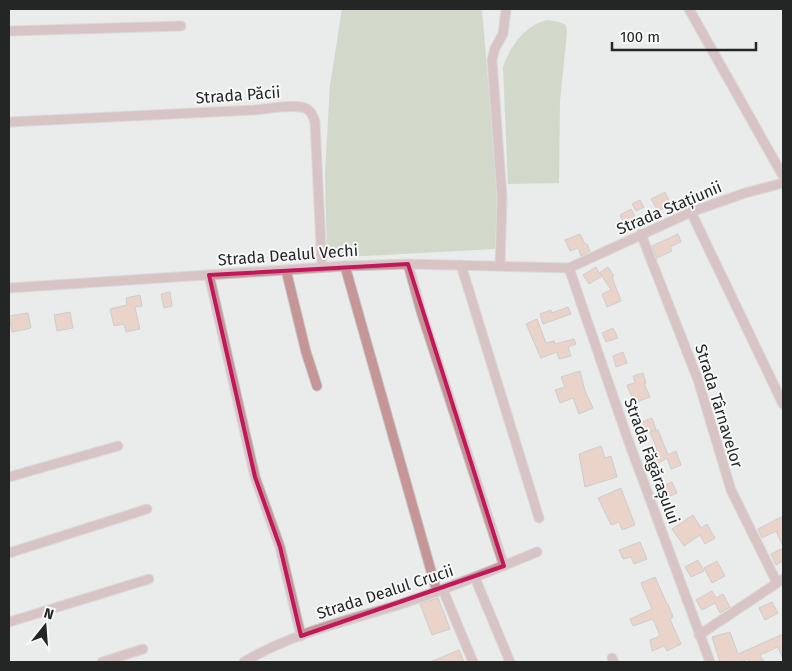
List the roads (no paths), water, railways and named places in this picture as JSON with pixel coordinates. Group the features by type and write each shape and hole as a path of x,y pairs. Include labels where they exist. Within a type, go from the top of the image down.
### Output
{"street":[{"path":"500,266 502,197 492,60 495,48 503,34 506,9"},
{"path":"689,9 783,176"},
{"path":"9,31 181,26"},
{"name":"Strada Păcii","path":"9,122 254,110 295,106 306,108 312,113 315,122 322,267"},
{"name":"Strada Stațiunii","path":"569,268 691,212 745,193 783,183"},
{"path":"691,212 783,404"},
{"name":"Strada Târnavelor","path":"642,234 698,380 731,490 781,582 699,635"},
{"path":"408,264 424,320 504,566"},
{"name":"Strada Dealul Vechi","path":"9,288 345,266 408,264 569,268"},
{"path":"461,265 539,518"},
{"path":"345,266 440,591 473,662"},
{"name":"Strada Făgărașului","path":"569,268 627,437 710,662"},
{"path":"286,270 306,352 317,386"},
{"path":"209,276 255,477 280,547 301,636"},
{"path":"9,477 118,446"},
{"path":"9,553 147,509"},
{"name":"Strada Dealul Crucii","path":"244,662 255,655 301,636 440,591 537,552"},
{"path":"9,622 149,578"},
{"path":"474,578 510,662"},
{"path":"102,662 143,649"}]}
